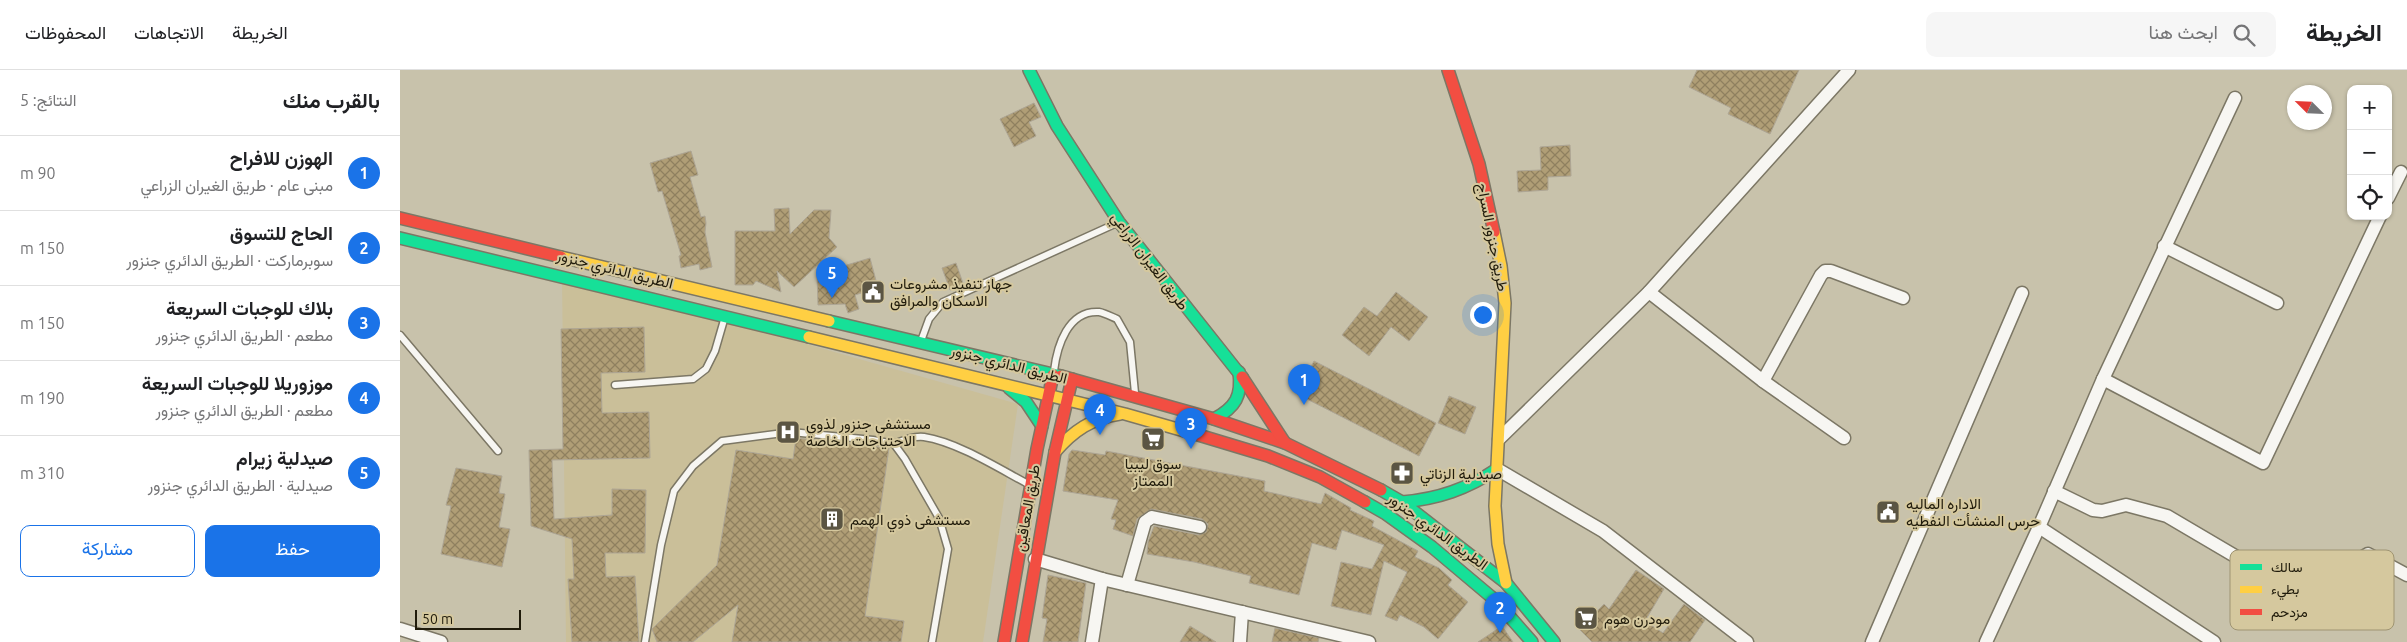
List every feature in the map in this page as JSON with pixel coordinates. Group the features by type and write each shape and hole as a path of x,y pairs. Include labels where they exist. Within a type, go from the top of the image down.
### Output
{"main road":[{"name":"طريق الغيران الزراعي","path":"1029,70 1057,126 1119,222 1152,267 1239,372 1285,443"},
{"name":"طريق جنزور السراج","path":"1448,70 1478,164 1501,266 1505,302 1496,525 1506,583"},
{"name":"الطريق الدائري جنزور","path":"400,218 1072,379 1214,419 1285,443 1364,480 1402,502 1506,583 1554,642"},
{"name":"الطريق الدائري جنزور","path":"400,238 1126,414 1268,456 1320,477 1361,499 1432,547 1495,600 1532,642"},
{"path":"1214,419 1227,412 1239,398 1241,387 1239,372"},
{"name":"طريق المعاقين","path":"1004,642 1031,485 1053,375"},
{"name":"طريق المعاقين","path":"1022,642 1035,558 1055,452 1072,379"},
{"path":"1004,385 1026,402 1042,426"},
{"path":"1055,452 1064,441 1086,424 1098,418 1126,414"},
{"path":"1402,502 1427,501 1452,494 1476,484 1497,469"}],"street":[{"path":"1499,438 1649,292 1849,70"},
{"path":"1986,642 2039,527 2102,379 2235,98"},
{"path":"2392,190 2401,172"},
{"path":"2102,379 2262,463 2378,220"},
{"path":"2164,246 2277,303"},
{"path":"1763,381 1821,275 1825,271 1831,271 1903,298"},
{"path":"1649,292 1763,381 1844,438"},
{"path":"1872,642 2022,293"},
{"path":"1497,469 1603,530 1747,642"},
{"path":"2054,491 2092,510 2102,511 2126,505 2167,516 2230,553"},
{"path":"1127,585 1145,522 1152,517 1200,527"},
{"path":"2039,527 2214,642"},
{"path":"1035,558 1102,579 1369,642"},
{"path":"2394,568 2407,575"},
{"path":"1092,642 1102,579"},
{"path":"1240,642 1242,612"},
{"path":"400,629 441,642"}],"lane":[{"path":"920,342 929,320 943,302 1119,222"},
{"path":"1053,375 1056,355 1067,328 1080,315 1100,312 1118,319 1130,342 1136,397"},
{"path":"615,385 693,379 706,369 725,316"},
{"path":"400,336 498,451"},
{"path":"645,642 661,545 674,491 693,466 722,442 791,432 873,440 894,444 910,438 924,437 967,452 1031,485"},
{"path":"894,444 905,459 939,518 948,549 932,642"}],"shaded area":[{"name":"مستشفي جنزور لذوي الاحتياجات الخاصة","path":"562,275 1018,404 983,642 566,642"}],"building":[{"path":"1697,70 1799,70 1770,134 1728,114 1731,108 1689,87"},
{"path":"1034,103 1041,117 1029,122 1036,136 1014,147 1000,119"},
{"path":"1570,145 1571,176 1548,177 1548,190 1518,192 1517,171 1541,170 1540,147"},
{"path":"691,151 698,175 690,177 701,217 705,216 705,232 712,267 700,270 699,264 681,268 679,256 681,255 662,191 658,192 650,163"},
{"path":"789,208 790,234 814,210 831,210 829,238 837,247 794,287 777,271 781,292 756,281 753,285 735,285 735,231 775,231 774,209"},
{"path":"870,258 878,288 855,295 859,309 848,313 845,304 818,305 817,274"},
{"path":"956,263 964,286 950,290 942,268"},
{"path":"1396,292 1428,317 1409,341 1391,327 1369,356 1342,335 1364,307 1377,316"},
{"path":"644,327 645,372 601,373 602,413 649,412 650,458 552,460 554,519 612,515 612,489 646,490 645,553 605,553 606,577 635,576 639,642 572,642 568,579 574,579 572,539 531,526 529,450 563,449 561,329"},
{"path":"1314,361 1436,423 1419,456 1297,394"},
{"path":"1449,396 1476,407 1465,434 1438,423"},
{"name":"مستشفى ذوي الهمم","path":"796,438 889,448 865,616 904,621 901,642 732,642 738,605 693,642 657,642 652,629 717,565 736,450 793,459"},
{"path":"1072,450 1105,455 1106,451 1265,481 1264,491 1321,504 1325,493 1351,508 1350,510 1374,521 1372,526 1418,551 1415,557 1439,568 1452,580 1448,585 1468,602 1438,639 1424,627 1400,615 1397,621 1385,616 1407,572 1384,561 1371,615 1331,606 1341,562 1372,569 1384,545 1342,530 1336,550 1312,543 1299,595 1249,583 1251,576 1194,562 1147,554 1148,542 1154,526 1199,535 1206,532 1208,524 1202,519 1151,509 1137,519 1133,536 1113,529 1116,520 1111,519 1118,500 1063,491 1069,454"},
{"path":"456,468 502,476 499,493 505,494 499,527 510,529 502,567 441,554 451,506 446,505"},
{"path":"1636,570 1664,589 1645,621 1663,633 1684,604 1705,620 1690,642 1592,642 1579,629 1604,604 1609,609"},
{"path":"1048,575 1086,583 1078,642 1043,642 1047,619 1042,618"},
{"path":"1190,626 1216,642 1180,642"},
{"path":"1502,626 1513,642 1478,642"},
{"path":"1275,628 1319,638 1318,642 1272,642"}],"traffic: fast":[{"path":"1029,70 1057,126 1119,222 1242,377"},
{"path":"400,238 809,337"},
{"path":"829,321 1061,376"},
{"path":"1214,419 1228,410 1236,400 1240,380 1239,372"},
{"path":"1009,388 1026,402 1042,426"},
{"path":"1402,502 1415,501 1452,492 1475,482 1497,469"},
{"path":"1381,490 1402,502 1506,583 1554,642"},
{"path":"1365,502 1386,514 1432,547 1495,600 1532,642"}],"traffic: slow":[{"path":"1494,232 1501,266 1505,303 1495,506 1498,544 1506,583"},
{"path":"561,257 829,321"},
{"path":"809,337 1125,414 1195,434"},
{"path":"1055,452 1076,432 1092,422 1120,414"}],"traffic: jam":[{"path":"1448,70 1479,164 1494,232"},
{"path":"400,218 561,257"},
{"path":"1004,642 1037,449 1053,375"},
{"path":"1061,376 1214,419 1285,443 1381,490"},
{"path":"1242,377 1285,443"},
{"path":"1022,642 1055,452 1072,379"},
{"path":"1195,434 1268,456 1320,477 1365,502"}],"place":[{"name":"جهاز تنفيذ مشروعات الاسكان والمرافق","path":"873,292"},
{"name":"صيدلية زيرام","path":"832,298"},
{"name":"الهوزن للافراح","path":"1304,405"},
{"name":"مستشفي جنزور لذوي الاحتياجات الخاصة","path":"788,432"},
{"name":"موزوريلا للوجبات السريعة","path":"1100,435"},
{"name":"سوق ليبيا الممتاز","path":"1153,439"},
{"name":"بلاك للوجبات السريعة","path":"1191,449"},
{"name":"صيدلية الزناتي","path":"1402,473"},
{"name":"الاداره الماليه حرس المنشأت النفطيه","path":"1888,512"},
{"name":"مستشفى ذوي الهمم","path":"832,519"},
{"name":"مودرن هوم","path":"1586,618"},
{"name":"الحاج للتسوق","path":"1500,633"}]}
